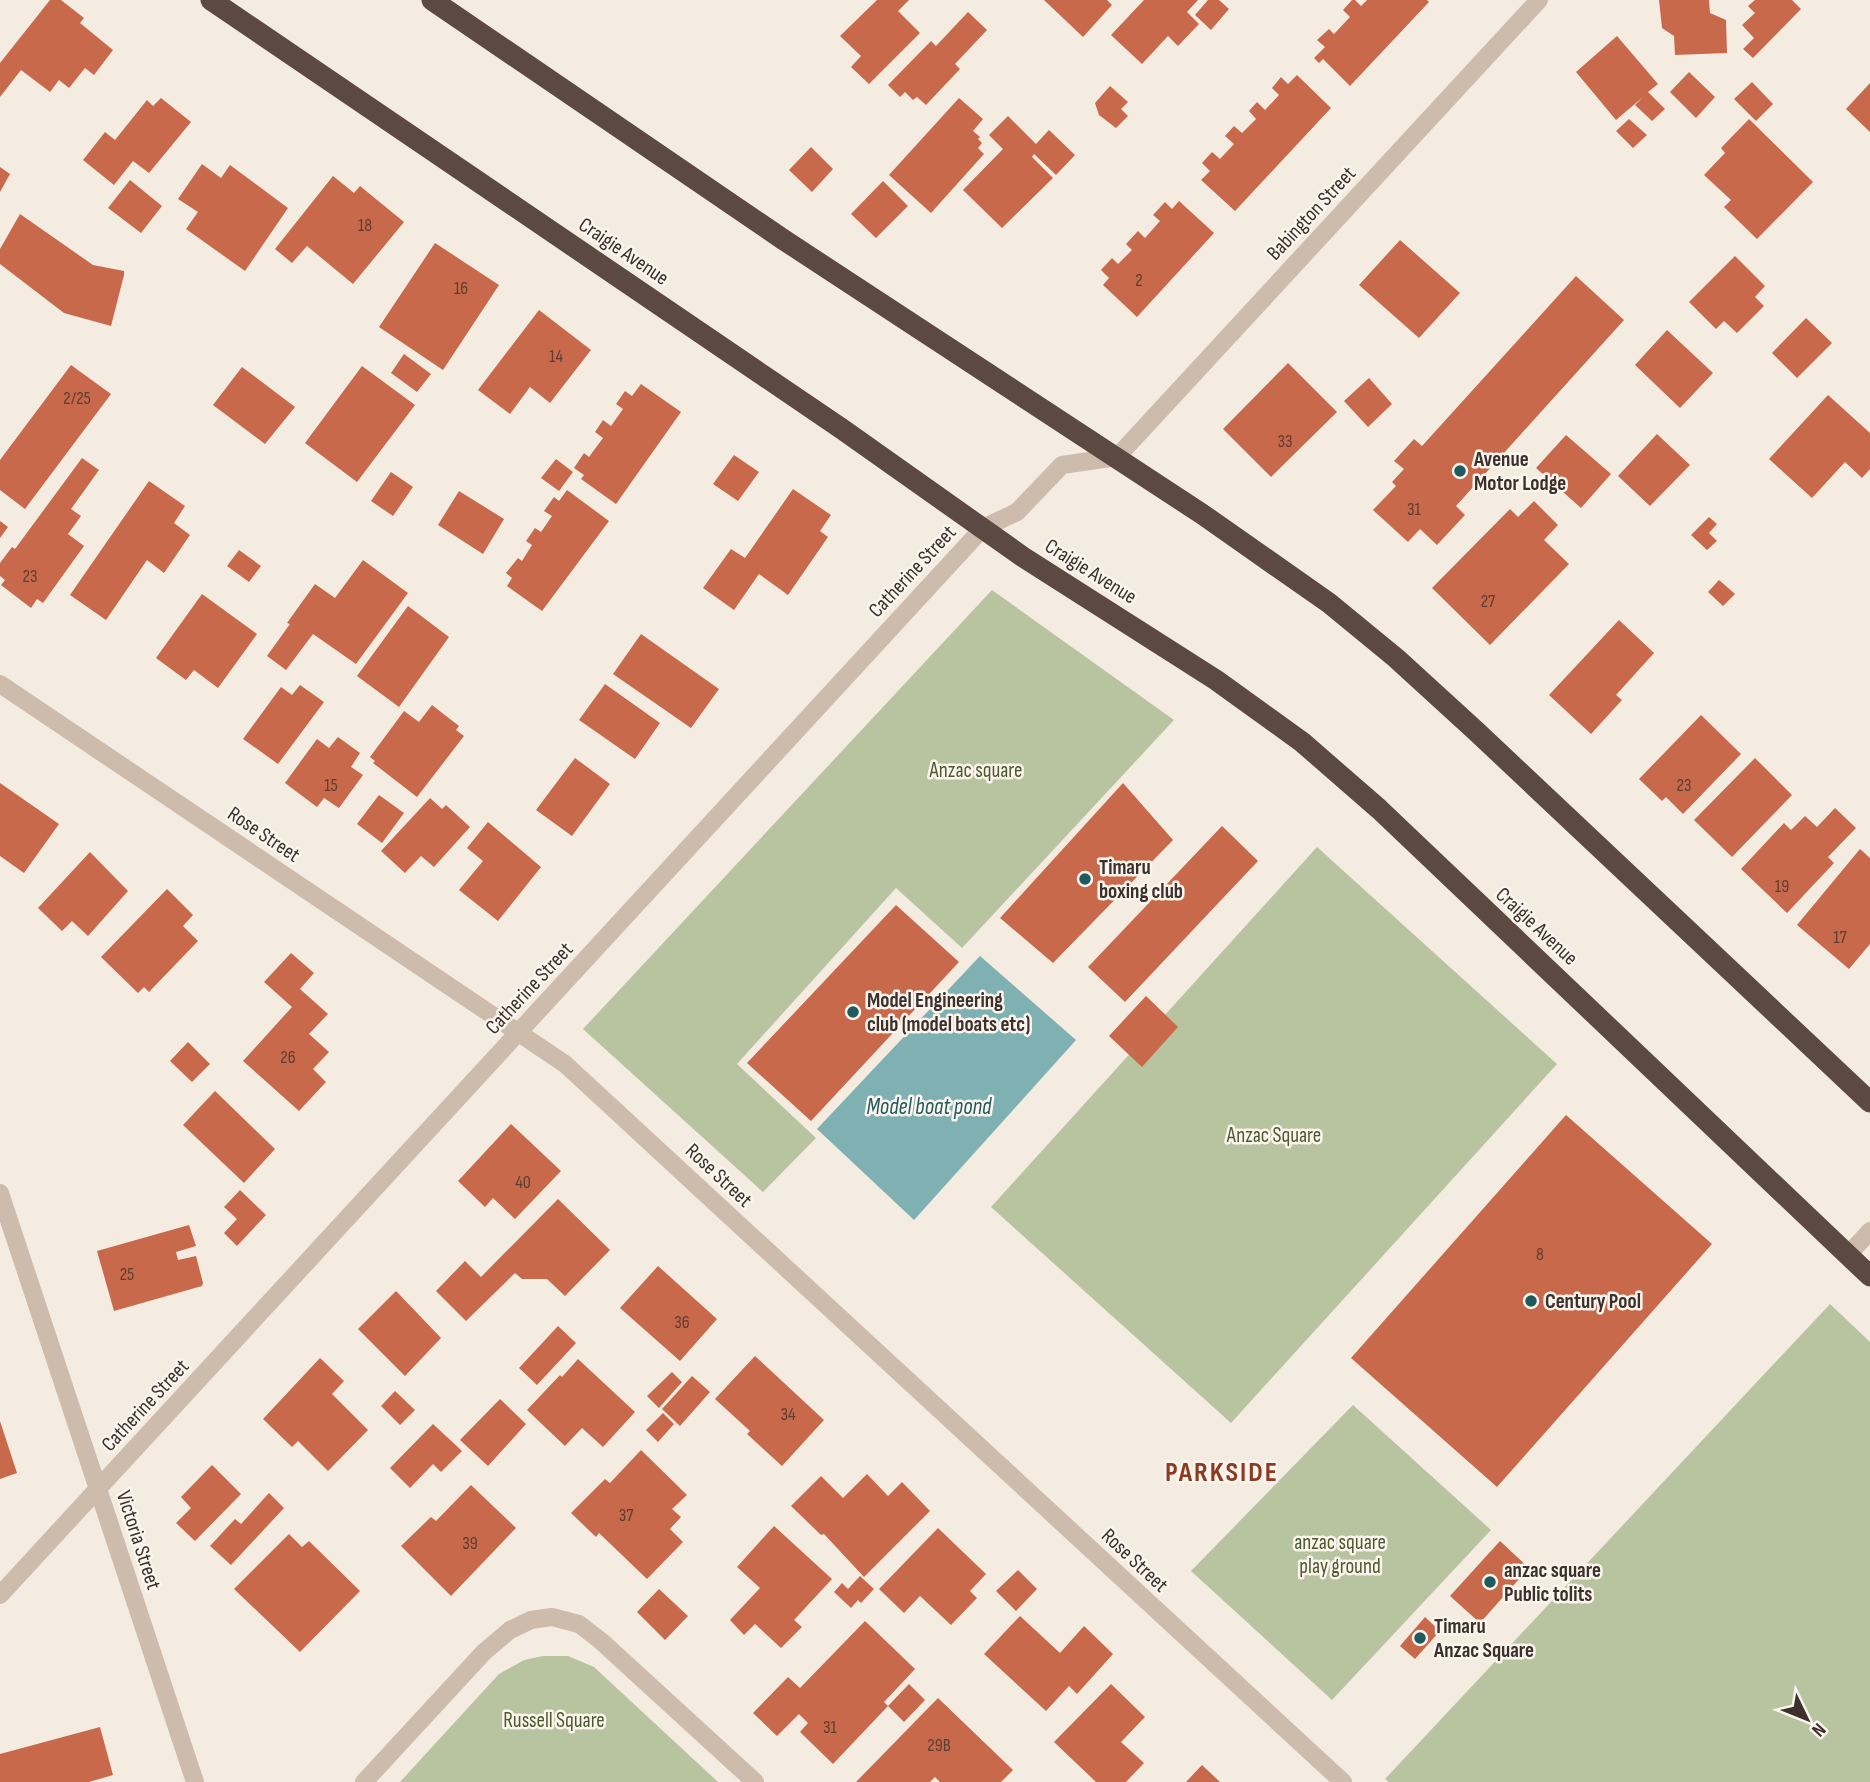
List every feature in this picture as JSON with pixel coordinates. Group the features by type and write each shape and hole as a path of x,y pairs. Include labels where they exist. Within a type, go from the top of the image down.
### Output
{"highway":[{"name":"Craigie Avenue","path":"211,0 830,422 1023,557 1216,680 1302,742 1379,809 1870,1276"},
{"path":"432,0 784,240 1117,457 1329,603 1396,658 1477,732 1870,1102"}],"street":[{"name":"Babington Street","path":"1117,457 1539,0"},
{"name":"Catherine Street","path":"0,1595 983,528 1017,512 1062,465 1117,457"},
{"name":"Rose Street","path":"0,684 565,1064 1343,1782"},
{"name":"Victoria Street","path":"0,1193 195,1782"},
{"path":"1847,1255 1870,1231"},
{"path":"364,1782 484,1652 510,1630 531,1620 552,1617 579,1624 601,1641 755,1782"}],"green space":[{"name":"Anzac square","path":"992,590 1174,720 962,948 896,888 737,1064 816,1138 763,1192 583,1029"},
{"name":"Anzac Square","path":"1317,847 1557,1064 1231,1423 991,1207"},
{"path":"1830,1304 1870,1342 1870,1782 1389,1782 1385,1779"},
{"name":"anzac square play ground","path":"1353,1405 1491,1530 1332,1700 1191,1571"},
{"name":"Russell Square","path":"543,1656 568,1656 594,1667 718,1782 400,1782 499,1674 524,1660"}],"water":[{"name":"Model boat pond","path":"980,956 1076,1040 914,1220 817,1129"}],"building":[{"path":"50,0 61,0 84,18 80,23 113,50 94,75 85,68 69,88 59,80 50,92 21,70 0,97 0,63"},
{"path":"877,0 909,0 898,11 920,33 869,84 851,67 861,56 840,36"},
{"path":"1044,0 1107,0 1112,5 1083,37"},
{"path":"1144,0 1198,0 1187,12 1199,24 1178,46 1168,36 1142,64 1111,35"},
{"path":"1208,0 1219,0 1229,9 1211,30 1195,15"},
{"path":"1352,0 1361,6 1367,0 1429,2 1350,86 1323,59 1319,63 1314,58 1325,47 1317,40 1329,29 1334,34 1350,17 1343,10"},
{"path":"1659,0 1709,0 1710,13 1726,20 1727,53 1675,55 1674,36 1662,28"},
{"path":"1755,0 1792,0 1801,9 1753,58 1743,49 1754,38 1742,25 1755,13 1748,6"},
{"path":"968,12 987,30 955,64 960,69 926,105 917,97 913,100 905,92 900,97 888,85 931,41 936,46"},
{"path":"1617,36 1658,84 1648,92 1665,109 1652,121 1635,105 1643,97 1616,120 1576,72"},
{"path":"1689,72 1715,97 1696,118 1670,92"},
{"path":"1297,75 1331,108 1235,211 1201,180 1210,171 1202,163 1212,152 1220,159 1234,144 1225,136 1234,126 1242,133 1256,119 1249,111 1257,102 1265,110 1279,95 1272,88 1281,77 1288,84"},
{"path":"1752,82 1773,104 1756,121 1734,99"},
{"path":"1870,83 1870,132 1846,109"},
{"path":"1110,86 1128,102 1121,109 1128,116 1116,128 1099,115 1095,103"},
{"path":"161,98 191,122 149,173 133,161 114,185 83,160 105,132 115,140 147,100 153,106"},
{"path":"959,98 983,119 973,131 980,137 978,139 982,143 978,148 984,154 931,213 889,175"},
{"path":"1008,116 1036,144 1049,130 1075,155 1056,175 1034,154 1032,157 1053,178 1002,228 963,190 1003,149 989,135"},
{"path":"1629,119 1647,135 1633,148 1616,131"},
{"path":"1749,119 1813,182 1757,239 1724,207 1731,200 1704,175 1725,153 1721,148"},
{"path":"811,147 833,169 812,192 789,170"},
{"path":"202,164 221,178 230,165 288,208 245,271 186,229 198,212 178,199"},
{"path":"0,167 10,174 0,192"},
{"path":"333,176 354,193 360,186 404,222 353,284 307,246 292,263 275,249"},
{"path":"130,180 162,206 141,233 108,208"},
{"path":"883,181 908,206 876,238 851,214"},
{"path":"1179,201 1214,233 1137,317 1103,285 1109,278 1101,270 1112,258 1118,264 1132,250 1126,244 1138,231 1145,238 1160,221 1153,215 1165,202 1172,209"},
{"path":"20,214 93,265 124,271 111,326 64,313 0,264 0,249"},
{"path":"1400,240 1460,293 1419,338 1359,285"},
{"path":"435,243 499,285 443,370 379,327"},
{"path":"1735,256 1765,286 1755,297 1764,306 1737,333 1724,321 1716,329 1689,302"},
{"path":"1576,276 1624,320 1456,506 1465,515 1437,545 1420,529 1408,542 1373,510 1396,486 1392,482 1404,469 1394,461 1414,439 1422,446"},
{"path":"539,310 591,350 550,403 530,387 510,414 478,390"},
{"path":"1806,318 1832,343 1797,378 1772,353"},
{"path":"1667,330 1713,373 1680,408 1635,365"},
{"path":"404,354 431,374 417,392 391,373"},
{"path":"1288,363 1337,412 1271,477 1223,429"},
{"path":"71,365 111,394 25,509 0,490 0,460"},
{"path":"362,366 415,405 357,482 305,443"},
{"path":"242,367 295,407 265,444 213,405"},
{"path":"1369,378 1392,404 1368,427 1344,401"},
{"path":"641,384 681,412 616,504 581,479 584,475 574,468 584,453 589,457 603,438 595,432 603,420 611,426 623,409 616,404 625,391 632,396"},
{"path":"1828,395 1870,433 1870,469 1862,478 1845,462 1812,498 1769,459"},
{"path":"1657,434 1690,465 1650,506 1618,476"},
{"path":"1566,435 1611,474 1581,508 1536,468"},
{"path":"734,455 759,472 738,501 713,484"},
{"path":"82,458 99,470 71,509 81,516 68,534 84,546 43,603 37,599 31,608 1,585 5,580 0,576 0,563 12,547 15,549"},
{"path":"556,459 573,472 559,491 541,478"},
{"path":"391,472 413,487 393,516 371,501"},
{"path":"149,481 185,506 174,523 190,535 164,573 147,560 106,620 70,595"},
{"path":"793,489 831,515 820,531 828,537 788,595 759,574 734,610 703,588 731,549 745,558"},
{"path":"567,490 609,521 542,611 507,586 512,578 506,573 518,558 522,561 532,545 526,541 535,528 541,532 552,516 544,511 554,497 559,501"},
{"path":"459,491 504,519 483,554 438,525"},
{"path":"1534,501 1558,525 1544,540 1569,564 1490,645 1432,588 1510,509 1518,517"},
{"path":"1709,517 1717,524 1709,533 1717,541 1707,550 1691,535"},
{"path":"0,521 8,527 0,538"},
{"path":"239,550 261,566 249,582 227,566"},
{"path":"363,560 408,593 356,664 313,634 286,670 267,656 315,584 335,598"},
{"path":"1719,580 1735,594 1723,606 1708,592"},
{"path":"202,594 257,634 218,688 194,670 186,680 156,658"},
{"path":"408,606 449,637 399,707 357,676"},
{"path":"1619,620 1654,653 1616,695 1622,700 1591,734 1549,695"},
{"path":"641,634 719,689 691,728 613,674"},
{"path":"605,684 660,723 635,759 579,720"},
{"path":"300,685 324,702 278,764 243,739 281,687 292,695"},
{"path":"432,705 459,726 456,730 464,736 417,797 373,763 375,761 370,757 404,711 419,722"},
{"path":"1701,715 1741,754 1683,814 1666,797 1662,801 1639,779"},
{"path":"338,737 360,753 351,767 363,775 339,808 324,798 317,807 285,783 317,739 329,748"},
{"path":"575,758 610,784 572,836 536,810"},
{"path":"1755,758 1792,795 1732,857 1694,820"},
{"path":"0,783 59,824 24,873 0,856"},
{"name":"Timaru boxing club","path":"1123,783 1173,840 1053,963 1000,918"},
{"path":"379,795 404,813 382,843 357,824"},
{"path":"430,798 442,809 446,805 470,827 434,867 421,856 405,873 381,851"},
{"path":"1835,808 1856,828 1828,857 1834,863 1787,913 1741,869 1784,823 1791,830 1805,816 1817,827"},
{"path":"488,822 541,867 498,921 459,890 483,861 467,848"},
{"path":"1222,826 1258,861 1125,1002 1088,967"},
{"path":"1860,849 1870,858 1870,944 1849,969 1797,925"},
{"path":"90,852 128,891 88,936 72,921 62,931 38,908"},
{"path":"167,889 193,915 183,926 198,941 149,992 144,987 138,993 101,957"},
{"name":"Model Engineering club (model boats etc)","path":"896,905 959,962 811,1121 747,1063"},
{"path":"291,953 314,973 300,989 328,1014 309,1034 329,1052 313,1069 326,1082 299,1111 243,1061 292,1007 264,982"},
{"path":"1146,996 1178,1027 1142,1067 1109,1036"},
{"path":"188,1042 210,1064 192,1082 170,1061"},
{"path":"215,1091 275,1149 244,1183 183,1125"},
{"name":"Century Pool","path":"1566,1115 1712,1244 1497,1487 1351,1358"},
{"path":"511,1124 561,1171 515,1219 493,1198 485,1207 458,1181"},
{"path":"240,1190 266,1215 237,1246 224,1233 237,1219 224,1207"},
{"path":"558,1199 610,1250 565,1296 547,1279 522,1279 515,1273 466,1321 436,1291 465,1261 481,1277"},
{"path":"189,1225 196,1246 176,1252 178,1260 196,1256 202,1286 114,1311 97,1251"},
{"path":"658,1266 717,1319 680,1361 620,1308"},
{"path":"396,1291 441,1338 405,1376 358,1329"},
{"path":"558,1326 576,1343 537,1385 519,1368"},
{"path":"755,1356 824,1420 782,1466 747,1434 750,1431 715,1399"},
{"path":"320,1358 344,1381 332,1394 368,1430 328,1471 298,1441 292,1447 263,1419"},
{"path":"578,1359 635,1412 603,1447 582,1428 565,1446 527,1410"},
{"path":"672,1372 682,1382 659,1408 647,1396"},
{"path":"692,1376 710,1392 680,1426 662,1409"},
{"path":"395,1391 415,1410 400,1425 381,1406"},
{"path":"500,1399 526,1424 488,1466 460,1440"},
{"path":"663,1413 674,1424 658,1442 646,1430"},
{"path":"0,1421 17,1473 0,1479"},
{"path":"433,1424 462,1451 441,1472 433,1464 410,1488 390,1468"},
{"path":"641,1450 687,1495 672,1509 681,1517 670,1529 683,1542 647,1579 599,1533 596,1537 571,1513 605,1479 610,1483"},
{"path":"212,1465 241,1494 195,1541 176,1523 191,1508 181,1497"},
{"path":"867,1474 888,1496 902,1482 930,1511 864,1577 824,1534 821,1535 791,1506 821,1476 843,1498"},
{"path":"471,1485 516,1528 451,1596 401,1546 431,1517 436,1521"},
{"path":"269,1493 284,1508 231,1565 210,1546 235,1519 241,1524"},
{"path":"774,1526 832,1579 794,1620 802,1627 781,1648 755,1624 744,1635 730,1620 760,1588 737,1567"},
{"path":"938,1528 986,1574 970,1591 977,1598 951,1625 920,1596 904,1613 879,1589"},
{"path":"289,1534 302,1547 309,1541 360,1591 300,1652 234,1589"},
{"name":"anzac square Public tolits","path":"1500,1541 1529,1568 1480,1623 1450,1596"},
{"path":"1018,1570 1037,1589 1016,1611 996,1591"},
{"path":"860,1576 874,1589 861,1603 858,1600 851,1608 834,1592 842,1583 848,1589"},
{"path":"659,1589 688,1616 665,1640 637,1612"},
{"path":"1020,1616 1060,1653 1084,1626 1113,1654 1077,1694 1069,1686 1046,1711 984,1654"},
{"name":"Timaru Anzac Square","path":"1425,1617 1440,1631 1415,1659 1400,1646"},
{"path":"865,1621 915,1669 884,1702 888,1706 833,1764 800,1732 808,1723 799,1714 777,1736 753,1713 788,1677 800,1688"},
{"path":"909,1684 925,1700 904,1722 888,1706"},
{"path":"1111,1684 1145,1717 1121,1742 1144,1763 1126,1782 1096,1782 1054,1742"},
{"path":"938,1698 1013,1770 1001,1782 940,1782 935,1777 930,1782 856,1782"},
{"path":"100,1727 113,1775 89,1782 0,1782 0,1754"},
{"path":"1202,1765 1220,1782 1186,1782"}],"place":[{"name":"Avenue Motor Lodge","path":"1460,471"},
{"name":"Timaru boxing club","path":"1085,879"},
{"name":"Model Engineering club (model boats etc)","path":"853,1012"},
{"name":"Century Pool","path":"1531,1301"},
{"name":"anzac square Public tolits","path":"1490,1582"},
{"name":"Timaru Anzac Square","path":"1420,1638"}],"district":[{"name":"PARKSIDE","path":"1222,1471"}]}
